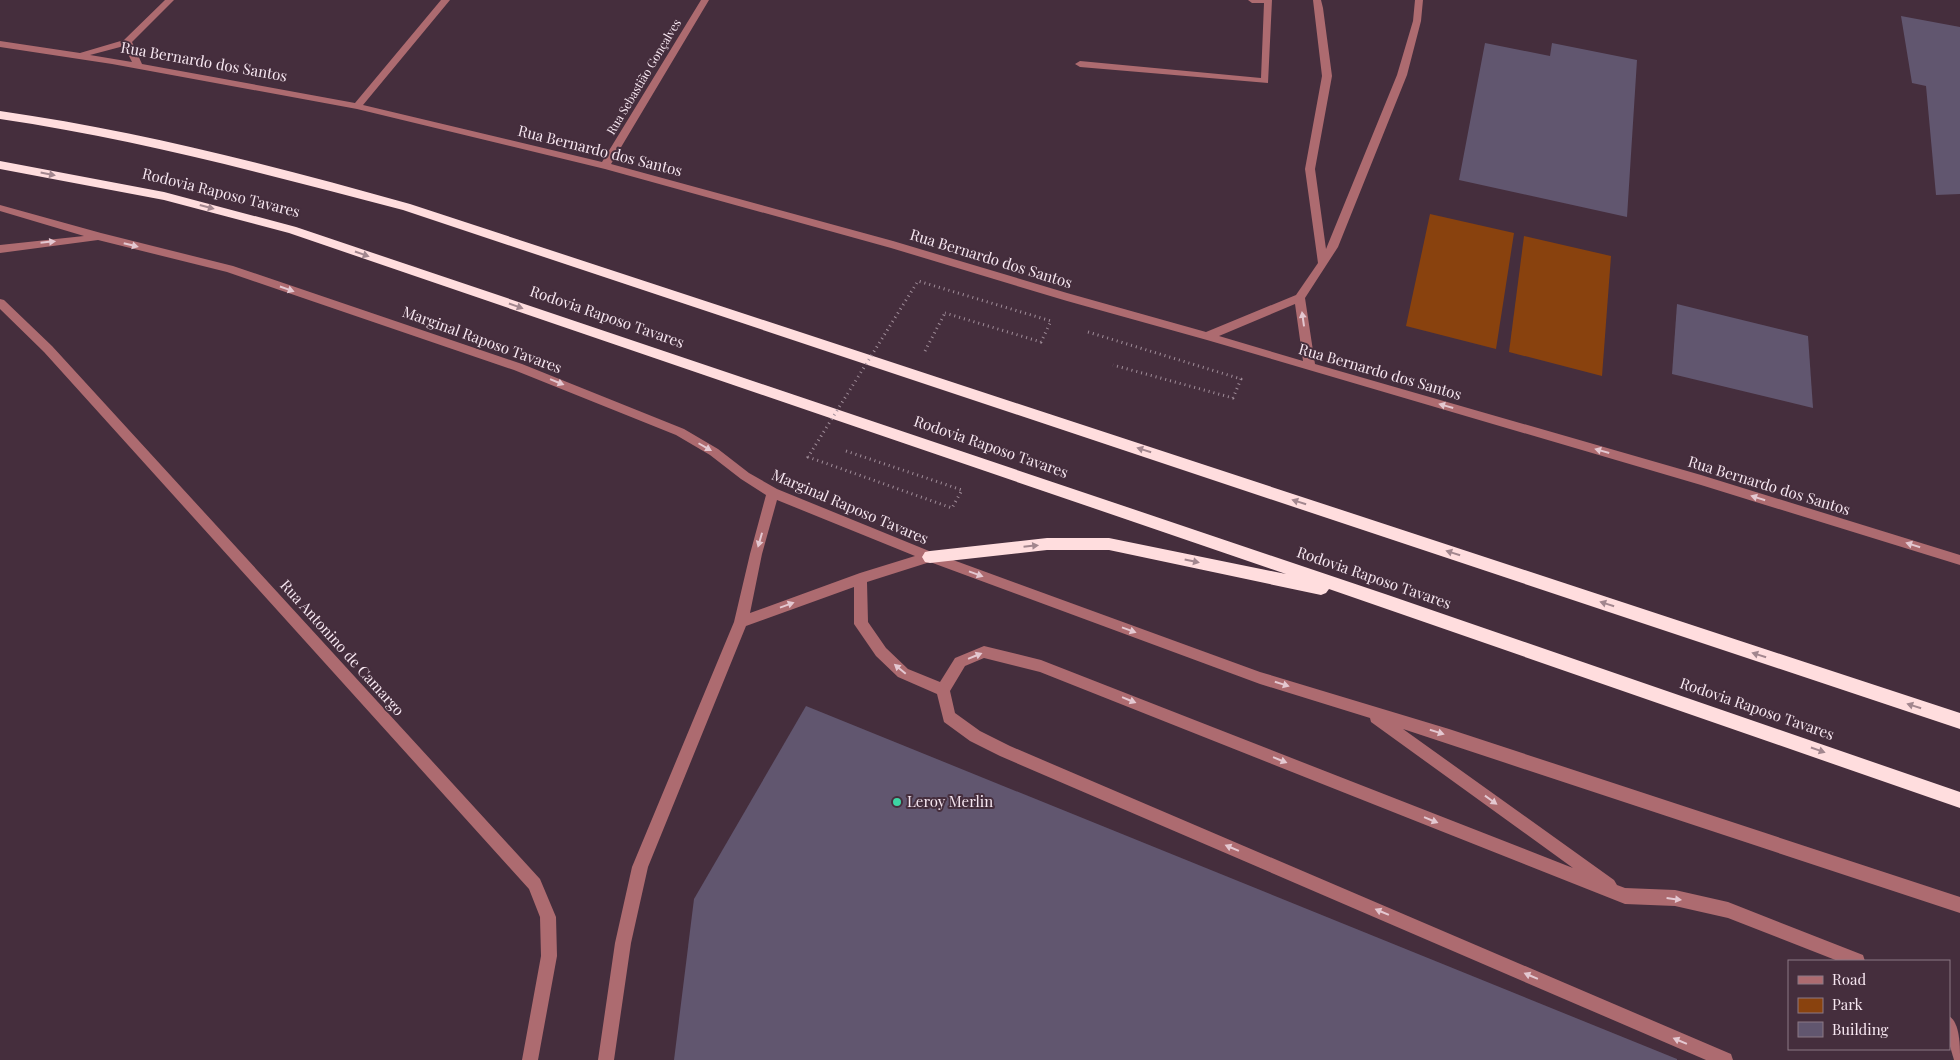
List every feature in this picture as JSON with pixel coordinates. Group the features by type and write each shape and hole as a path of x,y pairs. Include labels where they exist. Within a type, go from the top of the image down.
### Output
{"highway":[{"name":"Rodovia Raposo Tavares","path":"0,115 61,122 234,162 406,207 1960,722"},
{"name":"Rodovia Raposo Tavares","path":"0,165 164,196 292,230 1388,602 1960,800"},
{"path":"930,557 1047,544 1108,544 1388,602"}],"street":[{"path":"79,55 127,42 170,0"},
{"path":"357,106 446,0"},
{"name":"Rua Sebastião Gonçalves","path":"605,166 705,0"},
{"path":"1080,64 1265,81 1268,1 1252,0"},
{"path":"1316,0 1319,8 1327,76 1310,169 1323,264"},
{"path":"1208,336 1300,298 1323,264 1333,247 1402,75 1417,21 1419,0"},
{"path":"127,42 138,65"},
{"name":"Rua Bernardo dos Santos","path":"0,44 138,65 357,106 605,166 893,245 1067,297 1208,336 1701,480 1960,560"},
{"name":"Marginal Raposo Tavares","path":"0,208 101,237 229,269 518,367 680,432 714,452 745,476 773,493 930,557 1260,678 1366,710 1960,905"},
{"path":"0,249 101,237"},
{"path":"1300,298 1310,367"},
{"name":"Rua Antonino de Camargo","path":"0,303 48,349 535,884 548,917 549,956 530,1060"},
{"path":"606,1060 623,942 640,868 741,622 756,554 773,493"},
{"path":"741,622 860,579 930,557"},
{"path":"860,579 861,624 880,652 904,673 943,690"},
{"path":"1725,1060 1005,751 975,736 949,717 943,690 960,662 984,652 1041,666 1625,896 1675,898 1728,910 1854,960"},
{"path":"1366,710 1625,896"},
{"path":"1950,1026 1954,1032 1960,1054"}],"path":[{"path":"846,451 962,490 952,508 808,457 918,281 1051,321 1041,342 945,313 914,374"},
{"path":"1080,330 1241,378 1233,398 1113,366"}],"green space":[{"path":"1430,214 1514,233 1496,349 1406,326"},
{"path":"1524,236 1611,256 1602,376 1509,352"}],"building":[{"path":"1901,16 1960,27 1960,194 1936,195 1926,86 1912,83"},
{"path":"1485,43 1550,56 1552,43 1637,60 1627,217 1459,180"},
{"path":"1677,304 1808,336 1813,408 1672,374"},
{"name":"Leroy Merlin","path":"806,706 1677,1060 674,1060 694,899"}],"place":[{"name":"Leroy Merlin","path":"897,802"}]}
